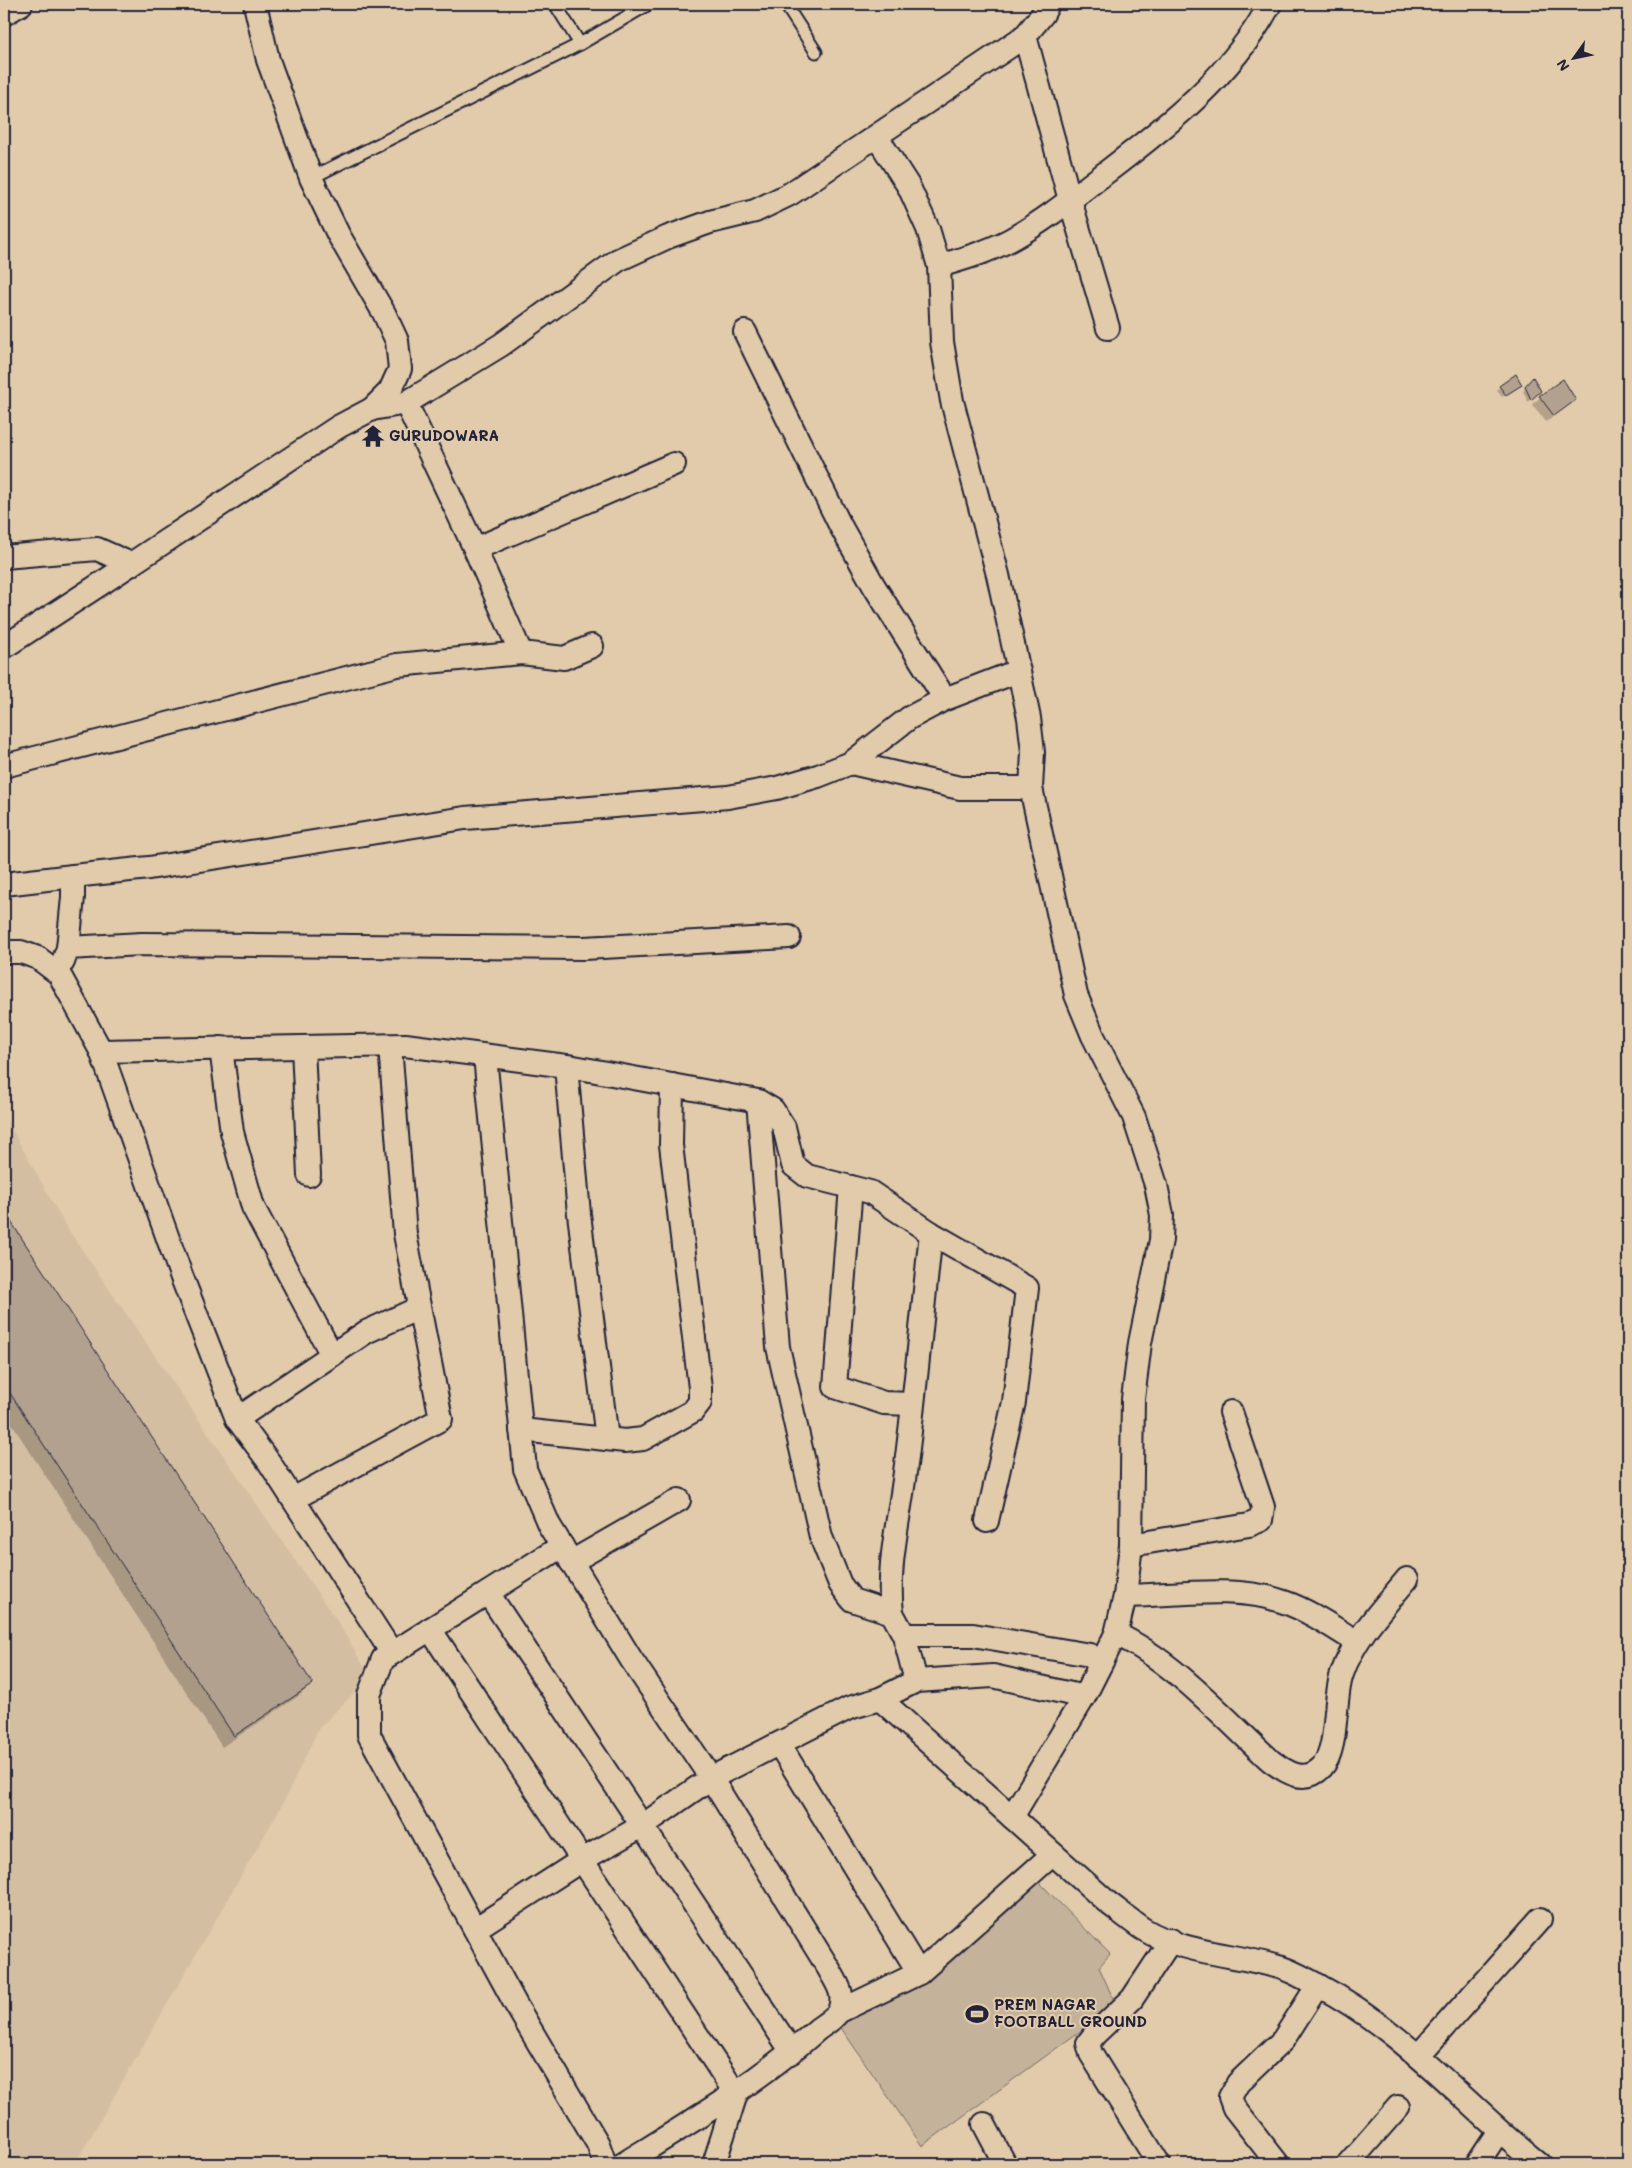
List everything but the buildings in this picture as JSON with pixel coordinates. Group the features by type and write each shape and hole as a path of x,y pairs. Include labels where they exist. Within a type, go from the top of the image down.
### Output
{"street":[{"path":"4,14 21,4"},
{"path":"4,647 338,427 372,409 390,391 400,369 397,341 384,313 338,234 311,178 268,60 255,4"},
{"path":"372,409 406,403 501,345 618,260 668,237 710,222 755,211 790,194 1025,36 1044,14 1048,4"},
{"path":"939,266 978,255 1011,240 1070,200 1134,151 1212,82 1238,55 1270,4"},
{"path":"1025,36 1070,200 1108,328"},
{"path":"877,137 910,187 928,228 939,266 942,342 952,401 998,575 1033,752 1031,788 1076,995 1093,1036 1134,1117 1156,1185 1162,1215 1162,1240 1140,1343 1133,1399 1132,1545 1125,1596 1116,1634 1084,1697 1012,1817"},
{"path":"745,332 840,525 874,586 945,699"},
{"path":"406,403 475,549 521,653"},
{"path":"475,549 674,464"},
{"path":"4,557 97,549 131,564"},
{"path":"4,766 397,664 521,653 564,658 592,646"},
{"path":"5,879 73,876 149,868 465,818 728,797 777,788 818,776 852,763 909,718 945,699 1018,671"},
{"path":"852,763 960,788 1031,788"},
{"path":"59,974 68,948 73,906 73,876"},
{"path":"68,948 142,944 584,948 789,937"},
{"path":"4,952 21,952 38,958 59,974 101,1051 182,1275 238,1419 293,1499 392,1654"},
{"path":"101,1051 405,1045 566,1066 758,1102 773,1110 784,1127 793,1165 807,1176 870,1192 931,1233 1027,1288 1014,1402 987,1521"},
{"path":"293,1499 441,1419 405,1234 390,1046"},
{"path":"303,1047 309,1175"},
{"path":"221,1048 232,1132 253,1207 332,1356"},
{"path":"485,1056 525,1469 549,1525 631,1659 711,1778 840,1987 842,1998 840,2011"},
{"path":"566,1066 579,1214 607,1439"},
{"path":"522,1430 625,1441 643,1439 693,1411 700,1402 700,1388 671,1145 672,1085"},
{"path":"758,1102 778,1346 821,1537 840,1584 852,1600 892,1613"},
{"path":"851,1187 836,1387 884,1403 912,1404"},
{"path":"916,1681 904,1635 892,1613 890,1589 894,1535 904,1480 931,1233"},
{"path":"238,1419 366,1332 419,1308"},
{"path":"1132,1545 1249,1525 1261,1520 1263,1507 1231,1412"},
{"path":"605,2164 598,2144 516,2005 369,1735 370,1695 383,1659 430,1629 488,1593 679,1500"},
{"path":"1116,1634 1137,1644 1164,1662 1271,1761 1290,1774 1306,1776 1322,1767 1329,1752 1335,1701 1342,1673 1357,1642 1407,1579"},
{"path":"488,1593 792,2052"},
{"path":"1125,1596 1253,1594 1284,1602 1315,1616 1357,1642"},
{"path":"430,1629 736,2094"},
{"path":"904,1635 987,1637 1090,1655 1100,1665"},
{"path":"475,1929 582,1860 642,1826 711,1778 849,1708 880,1699 916,1681 993,1676 1084,1697"},
{"path":"880,1699 1107,1902 1144,1930 1214,1953 1283,1968 1350,2002 1384,2027 1418,2056 1498,2132 1539,2164"},
{"path":"779,1744 919,1973"},
{"path":"623,2164 736,2094 792,2052 840,2011 919,1973 1053,1854"},
{"path":"1418,2056 1540,1919"},
{"path":"1159,2164 1091,2054 1088,2043 1132,1999 1171,1940"},
{"path":"1278,2164 1234,2108 1230,2097 1238,2082 1283,2040 1318,1985"},
{"path":"714,2164 736,2094"},
{"path":"1348,2164 1398,2107"},
{"path":"984,2124 1005,2164"},
{"path":"1477,2164 1498,2132"}],"lane":[{"path":"555,4 580,44"},
{"path":"311,178 580,44 648,4"},
{"path":"785,4 816,52"}],"shaded area":[{"path":"4,1115 65,1225 339,1624 370,1677 319,1728 283,1803 75,2164 4,2164"},
{"name":"PREM NAGAR FOOTBALL GROUND","path":"1033,1876 1110,1954 1099,1967 1116,2005 922,2146 837,2022"}],"place":[{"name":"GURUDOWARA","path":"373,436"},
{"name":"PREM NAGAR FOOTBALL GROUND","path":"977,2014"}]}
